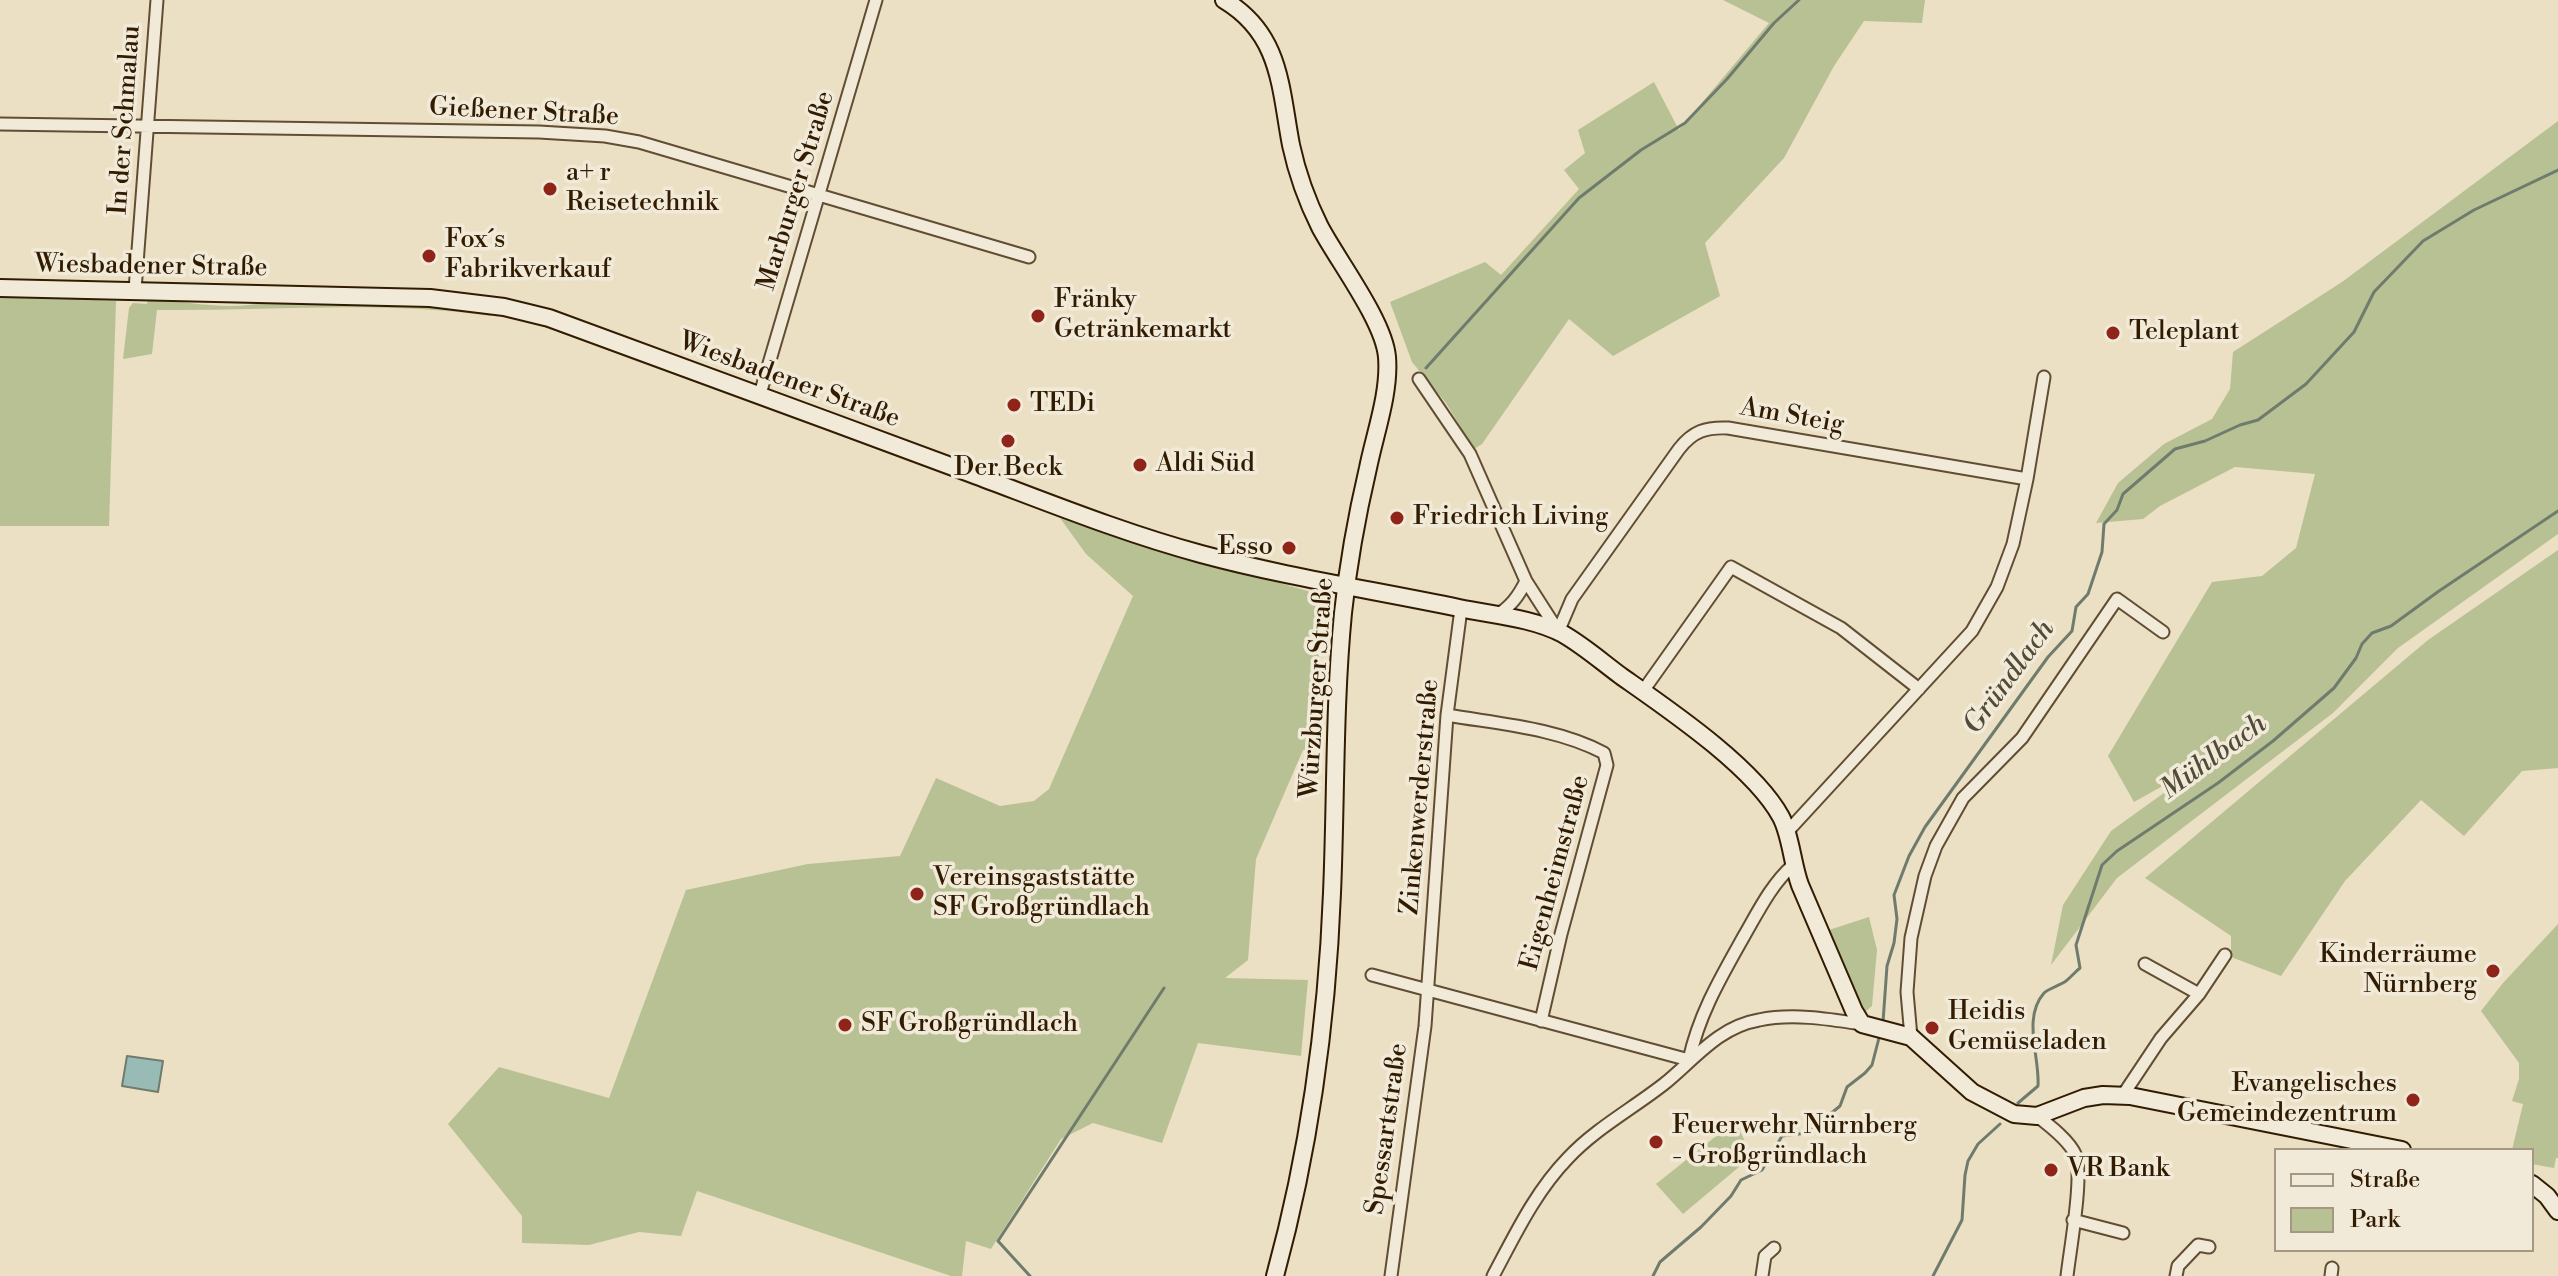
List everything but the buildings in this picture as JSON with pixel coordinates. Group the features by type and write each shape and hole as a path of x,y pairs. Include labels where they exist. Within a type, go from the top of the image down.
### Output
{"main road":[{"name":"Würzburger Straße","path":"1224,0 1251,20 1271,50 1278,67 1299,175 1332,249 1383,337 1388,359 1347,586 1338,679 1326,992 1309,1122 1275,1276"},
{"name":"Wiesbadener Straße","path":"0,288 430,298 504,307 549,318 1123,529 1199,553 1307,579 1552,629 1577,642 1711,742 1772,803 1788,831"},
{"path":"1788,831 1793,865 1849,999 1865,1025 1905,1035 1972,1092 2014,1114 2037,1116 2084,1098 2123,1095 2392,1148"},
{"path":"2534,1186 2558,1211"}],"street":[{"name":"In der Schmalau","path":"135,290 157,0"},
{"name":"Marburger Straße","path":"760,394 876,0"},
{"name":"Gießener Straße","path":"0,124 539,132 605,136 639,142 1029,257"},
{"path":"1788,831 1972,631 1997,587 2013,544 2044,377"},
{"path":"1419,379 1470,454 1526,581 1552,629"},
{"name":"Am Steig","path":"1552,629 1687,438 1703,429 1728,428 2027,479"},
{"path":"1643,691 1731,567 1826,618 1919,689"},
{"path":"1496,616 1518,598 1526,581"},
{"path":"1905,1035 1911,938 1925,876 1936,846 1963,798 2022,738 2117,599 2163,632"},
{"name":"Zinkenwerderstraße","path":"1428,989 1447,715 1461,609"},
{"name":"Eigenheimstraße","path":"1447,715 1533,729 1604,753 1607,765 1541,1021"},
{"path":"1689,1060 1694,1035 1716,986 1773,884 1793,865"},
{"path":"2123,1095 2161,1038 2199,994 2225,955"},
{"path":"2145,964 2199,994"},
{"path":"1372,975 1689,1060"},
{"name":"Spessartstraße","path":"1391,1276 1428,989"},
{"path":"1493,1276 1538,1196 1569,1156 1666,1082 1708,1044 1742,1025 1759,1020 1823,1019 1865,1025"},
{"path":"1694,1035 1700,1042 1708,1044"},
{"path":"2037,1116 2075,1153 2078,1171 2067,1276"},
{"path":"2073,1220 2123,1233"},
{"path":"2176,1276 2178,1266 2198,1245 2209,1247"},
{"path":"1762,1276 1765,1256 1774,1248"}],"green space":[{"path":"1723,0 1925,0 1922,23 1864,21 1834,66 1784,158 1705,243 1720,296 1613,356 1569,319 1482,444 1474,449 1446,403 1412,362 1390,302 1485,262 1501,275 1579,189 1564,170 1585,153 1578,130 1654,82 1679,130 1769,23"},
{"path":"2558,121 2558,534 2398,648 2333,713 2117,878 2051,965 2063,905 2111,831 2211,759 2134,802 2108,756 2212,582 2262,576 2296,548 2315,474 2235,467 2160,506 2143,519 2096,523 2118,483 2164,444 2212,419 2230,389 2233,352 2342,282"},
{"path":"0,295 116,301 109,526 0,526"},
{"path":"148,298 225,306 272,301 446,306 491,312 491,316 366,307 157,310 152,354 123,359 129,308 133,303 147,304"},
{"path":"1060,518 1308,591 1322,614 1313,750 1303,750 1256,859 1248,960 1225,978 1308,980 1301,1056 1198,1043 1162,1143 1093,1123 1061,1139 991,1249 966,1241 962,1276 951,1276 697,1191 681,1236 639,1232 589,1245 522,1243 522,1216 448,1124 499,1067 609,1098 686,890 808,864 900,856 936,778 1000,806 1034,801 1049,789 1133,596 1086,554"},
{"path":"2558,550 2558,768 2522,771 2464,836 2421,800 2345,881 2281,976 2231,957 2231,936 2145,878 2428,640"},
{"path":"1869,917 1877,950 1872,1006 1865,1012 1829,930"},
{"path":"2558,924 2558,1158 2554,1168 2534,1164 2534,1148 2512,1148 2523,1104 2512,1101 2519,1079 2519,1063 2481,1011"},
{"path":"1735,1121 1752,1156 1683,1214 1656,1184"}],"water":[{"path":"127,1056 163,1061 158,1092 122,1086"}],"waterway":[{"path":"1426,368 1579,198 1641,150 1685,123 1774,23 1799,0"},
{"name":"Gründlach","path":"1883,1022 1887,966 1897,919 1894,895 1909,856 1925,827 2048,657 2072,631 2076,607 2088,594 2102,552 2104,524 2117,510 2123,494 2175,449 2258,420 2306,384 2354,332 2374,292 2423,241 2474,210 2558,170"},
{"name":"Mühlbach","path":"2018,1103 2038,1086 2034,1014 2044,993 2066,981 2080,968 2076,945 2102,865 2117,851 2218,783 2273,741 2334,688 2372,633 2391,626 2558,511"},
{"path":"1030,1276 998,1241 1164,988"},
{"name":"Gründlach","path":"1653,1276 1660,1262 1701,1227 1731,1196 1741,1180 1762,1170 1782,1136 1807,1133 1840,1106 1847,1087 1872,1065 1880,1034"},
{"name":"Mühlbach","path":"1933,1276 1962,1220 1968,1161 1978,1144 2000,1124"}],"place":[{"name":"a+ r Reisetechnik","path":"550,189"},
{"name":"Fox´s Fabrikverkauf","path":"429,256"},
{"name":"Fränky Getränkemarkt","path":"1038,316"},
{"name":"Teleplant","path":"2113,333"},
{"name":"TEDi","path":"1014,405"},
{"name":"Der Beck","path":"1008,441"},
{"name":"Aldi Süd","path":"1140,465"},
{"name":"Friedrich Living","path":"1397,518"},
{"name":"Esso","path":"1289,548"},
{"name":"Vereinsgaststätte SF Großgründlach","path":"917,894"},
{"name":"Kinderräume Nürnberg","path":"2493,971"},
{"name":"SF Großgründlach","path":"845,1025"},
{"name":"Heidis Gemüseladen","path":"1932,1028"},
{"name":"Evangelisches Gemeindezentrum","path":"2413,1100"},
{"name":"Feuerwehr Nürnberg - Großgründlach","path":"1656,1142"},
{"name":"VR Bank","path":"2051,1170"}]}
